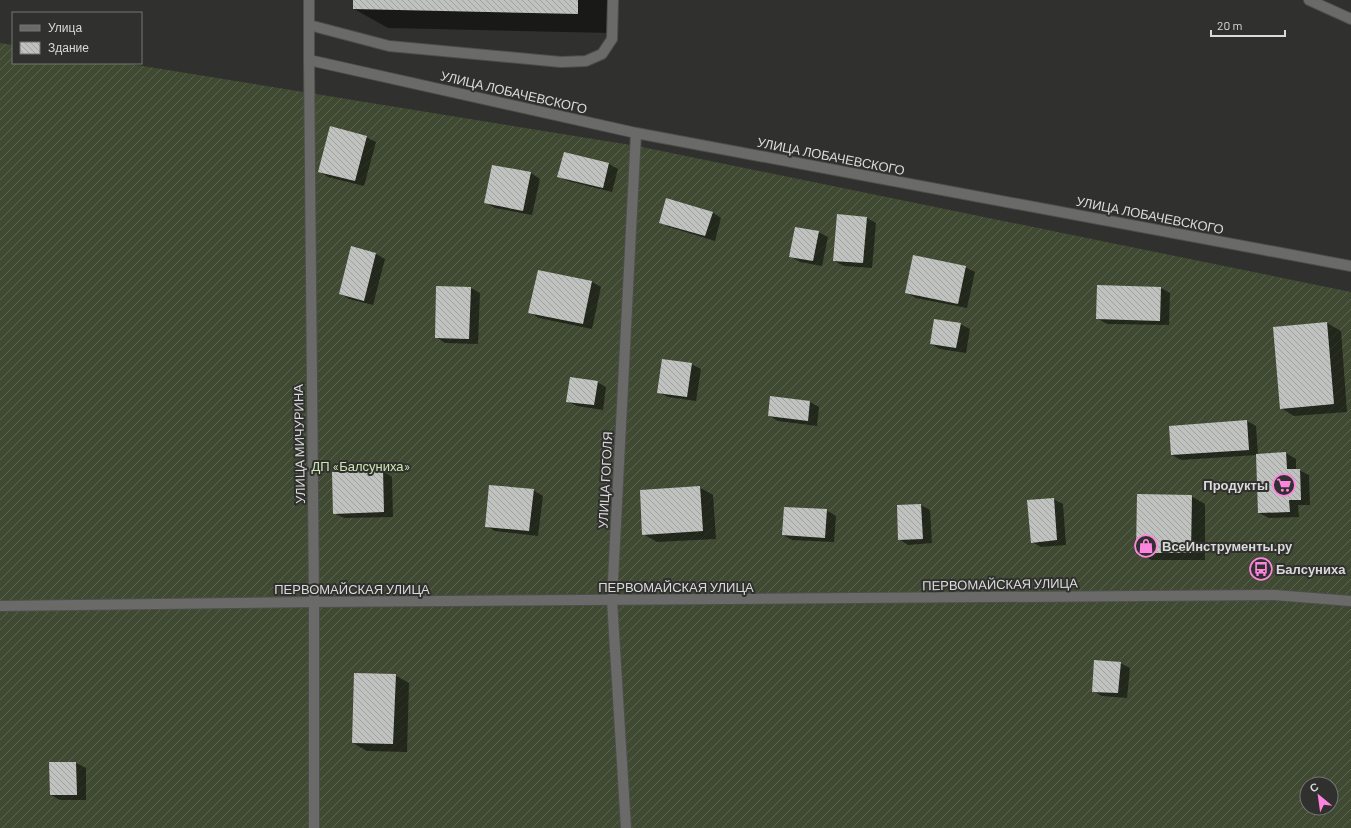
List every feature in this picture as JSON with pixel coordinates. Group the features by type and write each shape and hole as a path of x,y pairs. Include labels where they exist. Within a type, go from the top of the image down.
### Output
{"street":[{"name":"УЛИЦА МИЧУРИНА","path":"309,0 314,602 314,828"},
{"path":"309,25 389,46 561,62 586,61 602,54 612,39 613,0"},
{"path":"1309,0 1351,19"},
{"name":"УЛИЦА ЛОБАЧЕВСКОГО","path":"309,60 636,133 1351,266"},
{"name":"УЛИЦА ГОГОЛЯ","path":"626,828 612,600 636,133"},
{"name":"ПЕРВОМАЙСКАЯ УЛИЦА","path":"0,606 314,602 1274,595 1351,601"}],"green space":[{"name":"ДП «Балсуниха»","path":"0,43 12,45 12,64 130,64 637,146 1351,292 1351,828 0,828"}],"building":[{"path":"353,0 578,0 578,14 353,9"},
{"path":"330,126 367,136 355,181 318,172"},
{"path":"564,152 609,163 603,188 557,177"},
{"path":"492,165 531,172 523,211 484,203"},
{"path":"666,198 713,212 705,236 659,223"},
{"path":"837,214 867,217 863,263 833,261"},
{"path":"795,227 819,231 813,261 789,257"},
{"path":"351,246 376,253 364,301 339,294"},
{"path":"913,255 966,266 958,304 905,293"},
{"path":"538,270 592,281 583,324 528,313"},
{"path":"1097,285 1161,287 1160,321 1096,319"},
{"path":"436,286 471,287 469,339 435,338"},
{"path":"934,319 961,323 956,348 930,344"},
{"path":"1327,322 1334,404 1280,409 1273,327"},
{"path":"662,359 692,363 687,397 657,393"},
{"path":"570,377 598,381 594,405 566,402"},
{"path":"770,396 810,401 808,421 768,416"},
{"path":"1247,420 1249,450 1171,455 1169,426"},
{"path":"1286,452 1287,469 1300,469 1301,500 1289,500 1290,512 1258,513 1256,454"},
{"path":"383,470 384,512 333,514 332,472"},
{"path":"489,485 534,489 529,531 485,527"},
{"path":"700,486 703,531 642,535 640,490"},
{"path":"1137,494 1192,495 1191,553 1136,553"},
{"path":"1054,498 1057,540 1031,543 1027,500"},
{"path":"921,504 923,539 898,540 897,505"},
{"path":"784,507 827,509 825,538 782,535"},
{"path":"1094,660 1121,662 1118,693 1092,692"},
{"path":"354,673 396,674 393,744 352,743"},
{"path":"49,762 76,762 77,795 50,795"}],"place":[{"name":"Продукты","path":"1284,485"},
{"name":"ВсеИнструменты.ру","path":"1146,546"},
{"name":"Балсуниха","path":"1261,569"}]}
